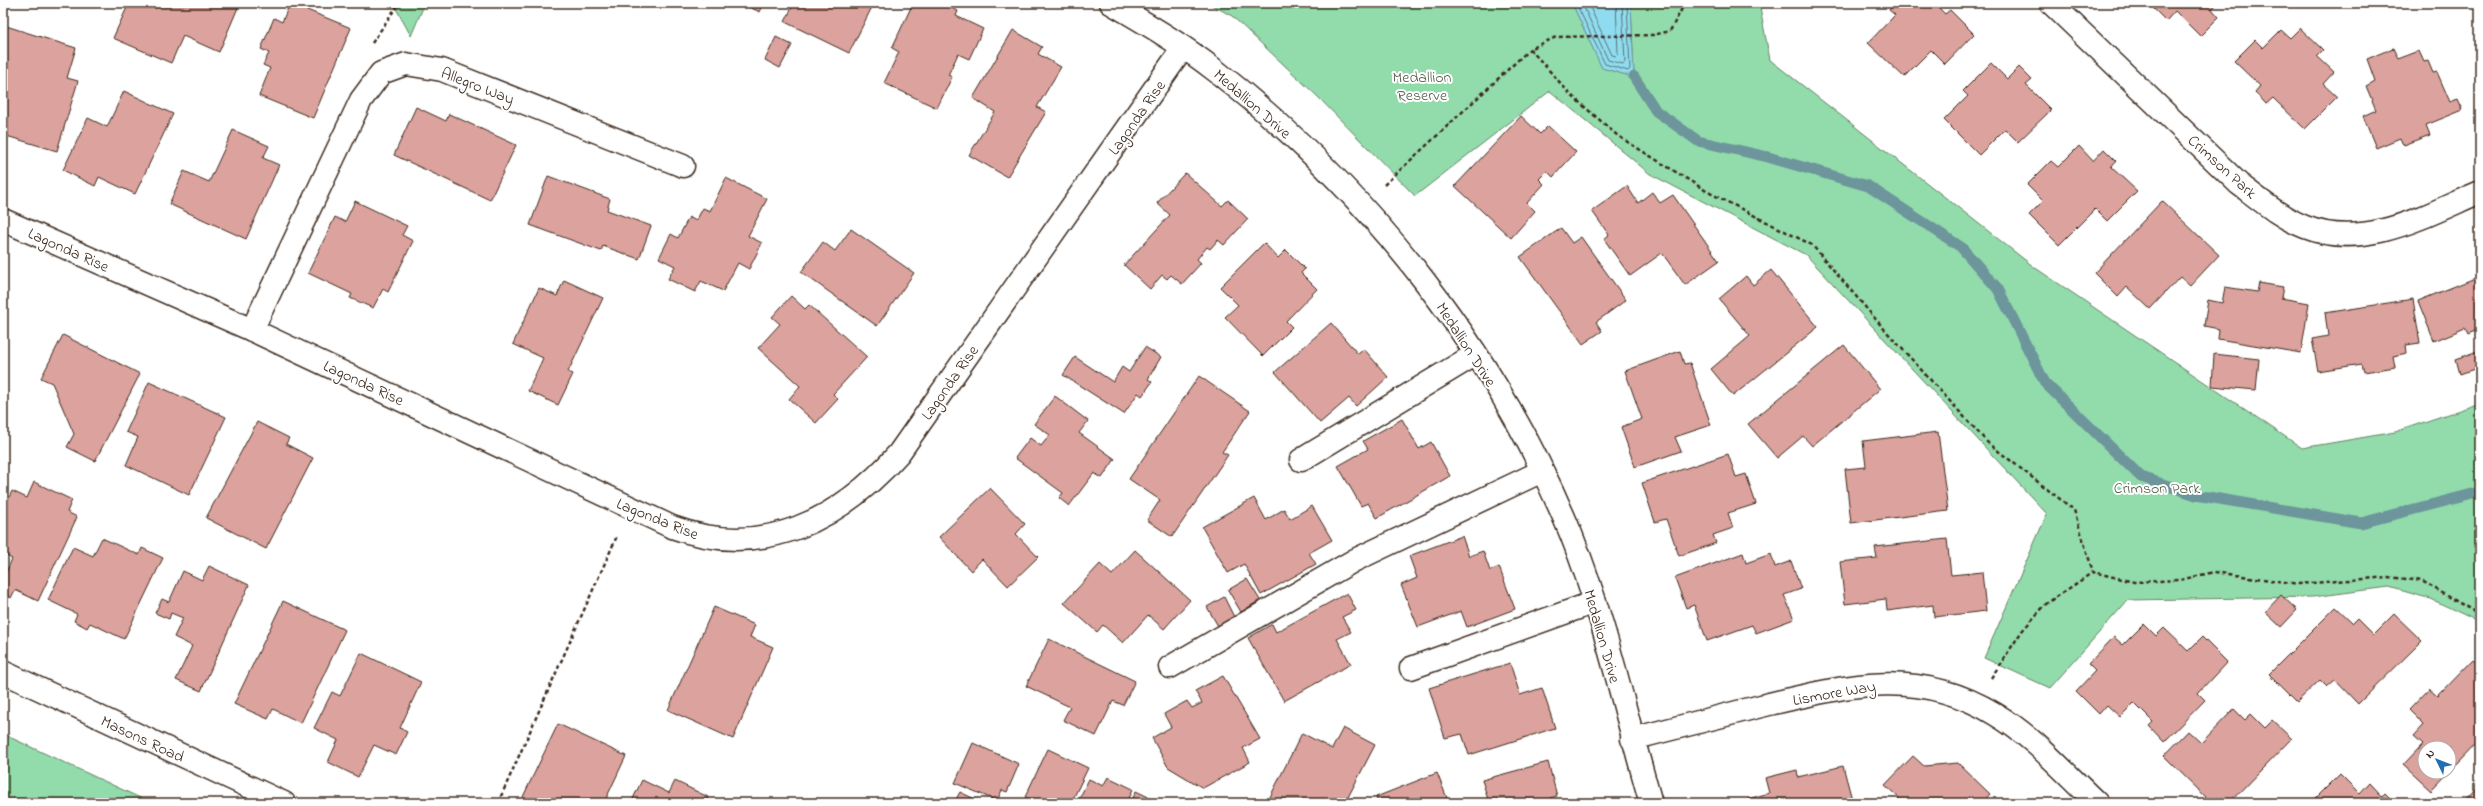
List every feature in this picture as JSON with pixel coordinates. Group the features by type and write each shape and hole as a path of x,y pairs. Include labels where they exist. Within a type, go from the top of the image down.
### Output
{"street":[{"name":"Medallion Drive","path":"1111,3 1183,48 1248,98 1320,161 1363,204 1435,294 1476,354 1542,471 1571,535 1595,602 1651,803"},
{"name":"Crimson Park","path":"2050,3 2239,184 2265,204 2306,227 2349,235 2393,228 2480,192"},
{"name":"Lagonda Rise","path":"3,220 252,330 630,508 693,535 714,539 762,538 812,521 836,509 861,492 899,453 1183,48"},
{"name":"Allegro Way","path":"252,330 361,100 381,72 406,64 442,70 684,166"},
{"path":"1301,460 1476,354"},
{"path":"1170,667 1355,560 1542,471"},
{"path":"1411,668 1595,602"},
{"name":"Masons Road","path":"3,672 284,803"},
{"name":"Lismore Way","path":"1632,739 1856,685 1914,684 1955,694 1975,703 2014,727 2097,803"}],"path":[{"path":"1363,204 1530,49 1556,37 1653,35 1670,31 1685,3"},
{"path":"1530,49 1571,95 1618,136 1708,192 1812,245 1885,330 1988,443 2074,510 2093,572"},
{"path":"498,803 630,508"},
{"path":"1975,703 2022,631 2046,604 2093,572 2134,582 2180,580 2214,572 2299,584 2389,577 2422,581 2480,615"}],"green space":[{"path":"393,3 425,3 411,36"},
{"name":"Crimson Park","path":"1208,3 1572,3 1602,68 1634,77 1631,3 1759,3 1770,60 2034,267 2302,448 2395,432 2480,403 2480,626 2473,619 2431,599 2389,587 2313,597 2128,600 2050,688 1984,658 2047,514 1806,255 1650,174 1550,91 1415,196 1317,96 1232,16"},
{"path":"3,734 151,803 3,803"}],"water":[{"path":"1572,3 1631,3 1634,77 1602,68"}],"building":[{"path":"129,3 240,3 219,52 183,36 171,63 113,38"},
{"path":"290,3 351,28 313,118 259,96 270,68 263,65 269,53 261,49 274,18 282,22"},
{"path":"740,3 764,3 760,12"},
{"path":"794,3 874,3 849,53 785,22"},
{"path":"913,3 942,3 958,11 956,16 983,29 969,59 958,54 948,75 952,77 937,108 884,83 899,52 892,48"},
{"path":"1895,3 1934,3 1945,14 1950,10 1974,34 1945,64 1931,50 1904,77 1868,43 1895,15 1889,10"},
{"path":"2154,3 2218,3 2212,9 2219,17 2200,36 2175,11 2166,21 2151,6"},
{"path":"3,25 76,48 67,78 78,81 57,151 3,135"},
{"path":"2300,28 2323,50 2317,56 2334,72 2323,84 2337,97 2305,129 2273,98 2266,104 2255,92 2260,86 2234,61 2255,40 2263,48 2281,30 2290,38"},
{"path":"1013,30 1042,47 1038,54 1061,67 1037,107 1046,112 1007,177 969,155 995,112 973,98"},
{"path":"776,37 792,45 780,68 765,60"},
{"path":"2393,48 2398,59 2419,51 2424,62 2428,61 2433,73 2437,72 2450,102 2458,99 2463,110 2426,125 2430,135 2403,145 2400,138 2376,148 2363,116 2376,110 2366,86 2375,81 2367,59"},
{"path":"1991,63 2007,79 2019,67 2032,80 2026,85 2051,110 2018,142 2005,129 1979,155 1944,120 1968,96 1963,91"},
{"path":"124,91 173,114 135,194 99,177 95,186 63,170 88,118 107,127"},
{"path":"416,107 446,121 449,114 516,145 490,200 394,155"},
{"path":"1521,116 1540,134 1548,126 1576,152 1553,177 1547,171 1539,179 1544,184 1527,203 1535,211 1511,238 1455,186"},
{"path":"233,130 269,146 263,158 279,165 246,239 169,204 184,171 209,182"},
{"path":"2079,146 2093,161 2104,149 2116,161 2111,167 2137,191 2107,221 2095,209 2059,245 2029,215 2043,201 2027,185 2051,161 2058,167"},
{"path":"1185,173 1222,206 1228,200 1248,219 1224,245 1218,240 1210,249 1207,247 1197,259 1201,263 1182,284 1171,275 1167,279 1162,275 1150,289 1124,265 1170,215 1157,203"},
{"path":"548,176 610,199 607,210 651,226 639,259 603,246 601,251 530,225"},
{"path":"726,178 767,199 748,236 762,243 749,269 738,263 723,291 701,281 695,292 668,279 675,266 659,258 671,234 678,238 689,217 696,221 703,208 710,211"},
{"path":"1627,186 1638,203 1652,192 1660,203 1673,195 1719,261 1685,285 1662,253 1630,276 1604,239 1609,235 1592,211"},
{"path":"355,201 407,226 402,235 413,241 388,292 383,289 373,308 350,298 352,294 308,273 335,217 345,222"},
{"path":"2162,201 2219,255 2190,286 2180,277 2150,309 2127,287 2118,297 2094,273"},
{"path":"1561,228 1572,243 1581,237 1626,300 1596,322 1602,331 1583,344 1520,257"},
{"path":"851,229 914,273 877,326 801,272 823,242 835,251"},
{"path":"1264,243 1278,258 1286,250 1305,269 1301,273 1317,289 1286,321 1292,327 1263,356 1225,317 1238,305 1220,287"},
{"path":"1771,270 1818,327 1733,396 1711,369 1750,336 1719,299 1746,276 1753,285"},
{"path":"2480,276 2480,329 2468,334 2465,328 2434,341 2418,301"},
{"path":"564,280 603,298 568,372 573,374 558,405 528,391 543,358 513,344 539,288 557,296"},
{"path":"2259,283 2283,287 2281,298 2309,303 2301,353 2218,339 2219,329 2204,326 2208,300 2222,303 2225,287 2257,292"},
{"path":"791,296 805,309 809,305 867,357 833,394 838,399 816,423 789,399 800,386 758,348 780,324 772,317"},
{"path":"2413,299 2420,343 2406,345 2407,353 2393,356 2395,367 2364,372 2362,364 2318,371 2312,339 2328,336 2325,313"},
{"path":"1331,323 1358,354 1364,349 1388,377 1356,406 1349,398 1320,423 1275,372"},
{"path":"63,335 140,374 95,461 67,447 74,434 52,383 41,378"},
{"path":"1844,345 1880,389 1812,446 1803,436 1777,458 1748,424"},
{"path":"1145,347 1161,357 1148,379 1152,382 1142,396 1138,393 1124,414 1063,375 1075,357 1113,382 1122,367 1129,372"},
{"path":"2480,350 2480,367 2460,374 2456,359"},
{"path":"1680,351 1684,364 1690,363 1711,425 1675,437 1681,451 1635,467 1621,427 1642,419 1625,371"},
{"path":"2214,354 2259,359 2256,390 2212,386"},
{"path":"1199,376 1250,411 1222,452 1228,455 1172,537 1147,520 1160,500 1129,479"},
{"path":"149,382 226,417 189,495 126,465 138,437 126,432"},
{"path":"1055,396 1088,421 1079,433 1115,459 1102,478 1094,473 1069,506 1059,498 1063,493 1015,458 1030,438 1041,446 1050,435 1034,424"},
{"path":"1402,419 1419,449 1431,442 1450,476 1377,518 1368,503 1361,506 1338,466 1368,449 1363,441"},
{"path":"257,422 289,438 286,444 313,458 266,549 206,518"},
{"path":"1938,432 1948,511 1851,523 1845,469 1866,467 1863,441"},
{"path":"1728,454 1736,477 1746,474 1756,504 1728,513 1733,528 1713,535 1716,543 1679,556 1666,519 1655,522 1642,483"},
{"path":"34,482 72,500 67,512 77,517 38,601 15,590 11,598 3,594 3,579 12,559 3,554 3,510 12,491 27,498"},
{"path":"990,488 1025,524 1016,534 1038,557 1008,586 982,559 971,571 939,537"},
{"path":"1254,498 1266,520 1284,509 1290,519 1312,506 1332,540 1309,553 1316,564 1261,595 1244,564 1228,573 1202,527"},
{"path":"1462,536 1469,556 1483,551 1490,571 1499,567 1515,609 1467,627 1461,611 1418,627 1401,585 1417,578 1409,556"},
{"path":"102,538 139,555 142,548 163,558 124,639 90,623 87,628 74,621 77,614 48,600 73,547 93,556"},
{"path":"1947,539 1951,575 1982,572 1986,611 1934,617 1933,605 1887,611 1886,599 1845,604 1840,562 1877,558 1875,547"},
{"path":"1135,550 1190,600 1164,629 1148,615 1123,643 1103,625 1097,632 1064,603 1100,564 1112,575"},
{"path":"1743,553 1746,563 1771,554 1775,567 1791,561 1801,589 1784,595 1794,619 1756,633 1752,625 1707,641 1694,605 1686,608 1675,578"},
{"path":"209,566 249,585 201,691 176,680 192,646 174,637 183,618 171,613 169,619 155,613 162,599 169,602 183,571 202,580"},
{"path":"1247,579 1260,600 1241,612 1228,590"},
{"path":"1347,593 1356,610 1342,617 1351,632 1337,639 1351,664 1284,701 1248,638 1272,624 1276,632"},
{"path":"2281,595 2297,610 2281,627 2265,612"},
{"path":"1224,597 1234,617 1218,626 1207,607"},
{"path":"283,601 345,630 301,723 273,709 268,719 234,704"},
{"path":"714,607 755,625 750,637 773,647 733,739 668,710"},
{"path":"2336,607 2353,623 2357,619 2373,635 2394,614 2422,641 2358,704 2335,680 2327,687 2320,680 2297,702 2269,674"},
{"path":"2144,624 2156,636 2164,628 2188,651 2202,637 2227,662 2198,693 2205,700 2164,742 2149,726 2153,722 2134,703 2120,717 2107,705 2099,714 2076,691 2095,671 2088,664 2114,637 2123,645"},
{"path":"1049,639 1135,681 1123,705 1113,701 1096,736 1063,720 1070,707 1026,686"},
{"path":"361,653 421,682 400,728 407,732 396,755 374,745 358,777 328,762 338,740 314,728 332,692 340,696"},
{"path":"2473,659 2480,665 2480,740 2457,764 2457,740 2418,740 2414,736 2424,725 2409,710 2430,688 2438,695"},
{"path":"1510,663 1520,695 1542,688 1555,728 1469,755 1462,734 1445,738 1429,688"},
{"path":"1223,676 1260,739 1243,748 1250,762 1203,788 1168,767 1152,738 1171,727 1164,714 1187,701 1192,708 1202,703 1195,691"},
{"path":"2234,709 2245,720 2251,714 2265,728 2273,720 2292,738 2229,803 2212,803 2164,756 2188,731 2201,743"},
{"path":"558,724 626,756 604,803 520,803"},
{"path":"1343,728 1375,745 1345,803 1282,803 1270,797 1302,733 1332,749"},
{"path":"973,743 1019,764 1007,792 1002,790 997,801 955,783"},
{"path":"1048,749 1088,768 1071,803 1038,803 1025,797"},
{"path":"2417,750 2417,778 2403,765"},
{"path":"1913,756 1924,766 1958,763 1990,794 1982,803 1898,803 1899,798 1885,785"},
{"path":"1548,762 1557,796 1550,798 1551,803 1489,803 1482,780"},
{"path":"1843,766 1853,803 1749,803 1748,799 1769,793 1765,778 1797,770 1798,777"},
{"path":"1437,773 1449,803 1378,803 1376,797"},
{"path":"2340,774 2360,794 2370,783 2382,796 2385,793 2395,803 2311,803"},
{"path":"1108,777 1133,789 1127,803 1077,803 1089,779 1103,786"},
{"path":"642,780 669,793 675,781 708,797 705,803 631,803"},
{"path":"2419,780 2442,780 2431,791"},
{"path":"2480,786 2480,803 2464,803"},
{"path":"1136,791 1161,803 1131,803"},
{"path":"960,792 983,803 954,803"}],"waterway":[{"path":"1634,77 1656,111 1698,141 1768,157 1868,186 1961,247 1998,289 2045,383 2141,477 2196,495 2361,523 2480,492"}],"park label":[{"name":"Medallion Reserve","path":"1422,85"}]}
